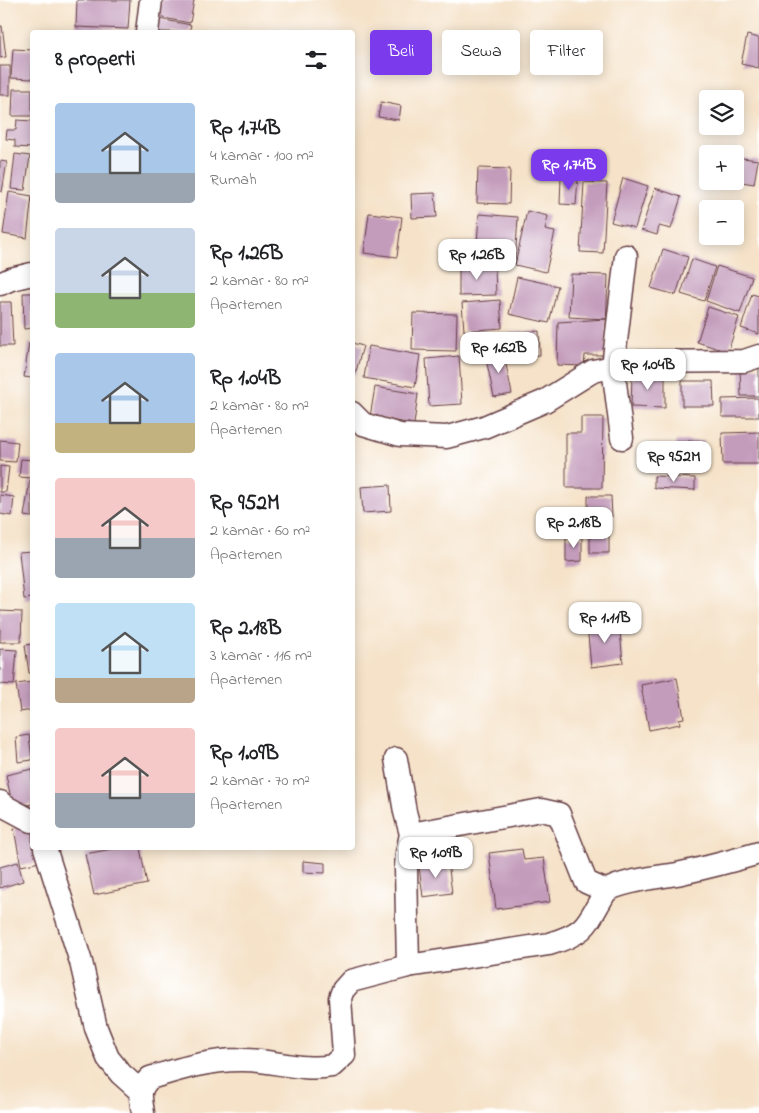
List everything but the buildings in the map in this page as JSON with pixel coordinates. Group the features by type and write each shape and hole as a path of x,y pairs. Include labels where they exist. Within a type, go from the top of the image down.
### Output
{"street":[{"path":"147,30 151,0"},
{"path":"622,438 613,367 626,256"},
{"path":"0,284 30,274"},
{"path":"355,416 363,424 400,436 447,437 484,427 545,401 593,371 639,362 744,361 759,356"},
{"path":"396,759 405,812 411,834 406,868 408,966"},
{"path":"0,802 30,820"},
{"path":"411,834 541,810 552,811 559,814 586,882 606,891 759,853"},
{"path":"46,850 81,962 96,1028 108,1058 142,1102"},
{"path":"142,1102 142,1086 150,1078 199,1063 242,1060 308,1068 332,1066 344,1055 340,998 350,981 408,966 548,944 568,938 579,932 587,924 606,891"}]}
